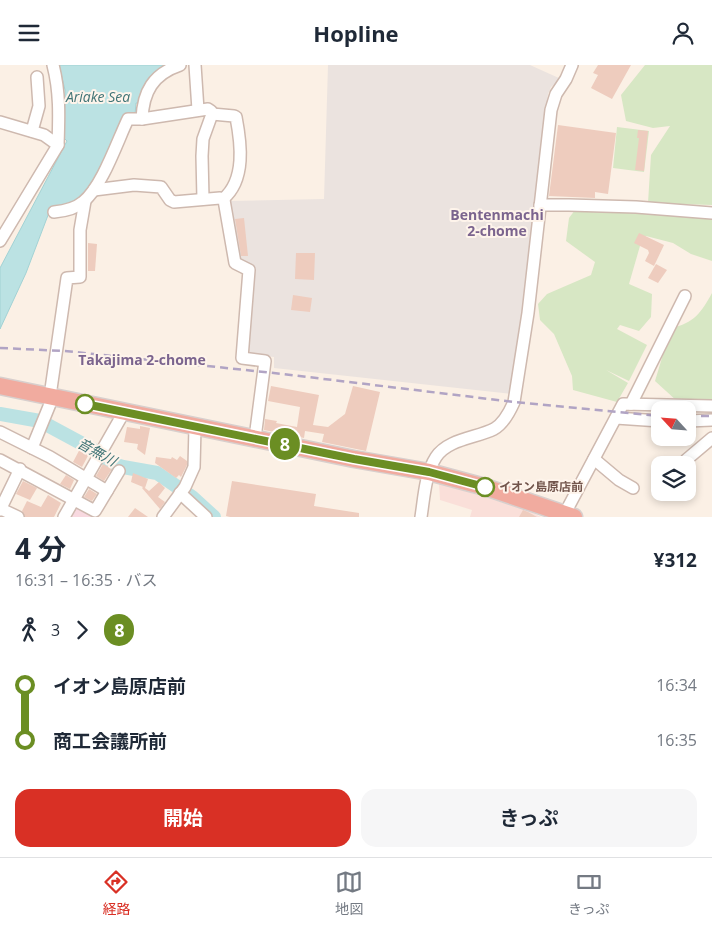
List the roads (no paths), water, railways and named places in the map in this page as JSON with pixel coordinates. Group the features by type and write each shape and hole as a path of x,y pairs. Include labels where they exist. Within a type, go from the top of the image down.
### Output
{"highway":[{"path":"0,386 354,459 429,472 485,487 567,516"}],"street":[{"path":"0,241 58,145 59,92 53,65"},
{"path":"142,119 143,101 150,85 168,71 180,65"},
{"path":"195,65 198,111"},
{"path":"421,517 429,472 436,456 452,444 495,428 509,412 514,402 528,313 551,110 556,94 566,79 572,65"},
{"path":"32,131 39,105 37,77"},
{"path":"54,212 69,210 85,201 94,190 128,119 142,119 208,109 212,114"},
{"path":"94,190 143,185 161,187 170,200 174,202 223,199 228,194 238,174 240,140 234,115 212,114"},
{"path":"203,199 203,139 212,114"},
{"path":"0,122 44,135 58,145"},
{"path":"223,199 235,263 249,270 242,359 265,361 255,438"},
{"path":"32,448 50,404 67,278 80,277 80,229 85,201"},
{"path":"540,205 636,207 712,213"},
{"path":"631,404 685,296"},
{"path":"567,516 623,404 712,406"},
{"path":"64,517 124,412"},
{"path":"616,418 651,420"},
{"path":"707,421 712,433"},
{"path":"163,517 182,491 194,467 195,427"},
{"path":"0,433 32,448 107,491"},
{"path":"691,456 712,438"},
{"path":"0,459 94,511 119,471"},
{"path":"594,459 619,480 633,488"},
{"path":"18,517 0,509 20,469"},
{"path":"182,491 206,517"}],"water":[{"name":"Ariake Sea","path":"59,65 170,65 139,103 136,103 135,115 93,184 79,202 50,210 26,273 0,329 0,268 67,141 64,138 65,90"}],"waterway":[{"name":"音無川","path":"0,414 40,421 92,449 113,464 157,473 192,497 214,517"}],"railway":[{"path":"0,348 65,351 283,374 514,402 651,415"},
{"path":"696,416 712,416"}],"place":[{"name":"イオン島原店前","path":"485,487"}],"district":[{"name":"Bentenmachi 2-chome","path":"497,223"},
{"name":"Takajima 2-chome","path":"142,360"}]}
